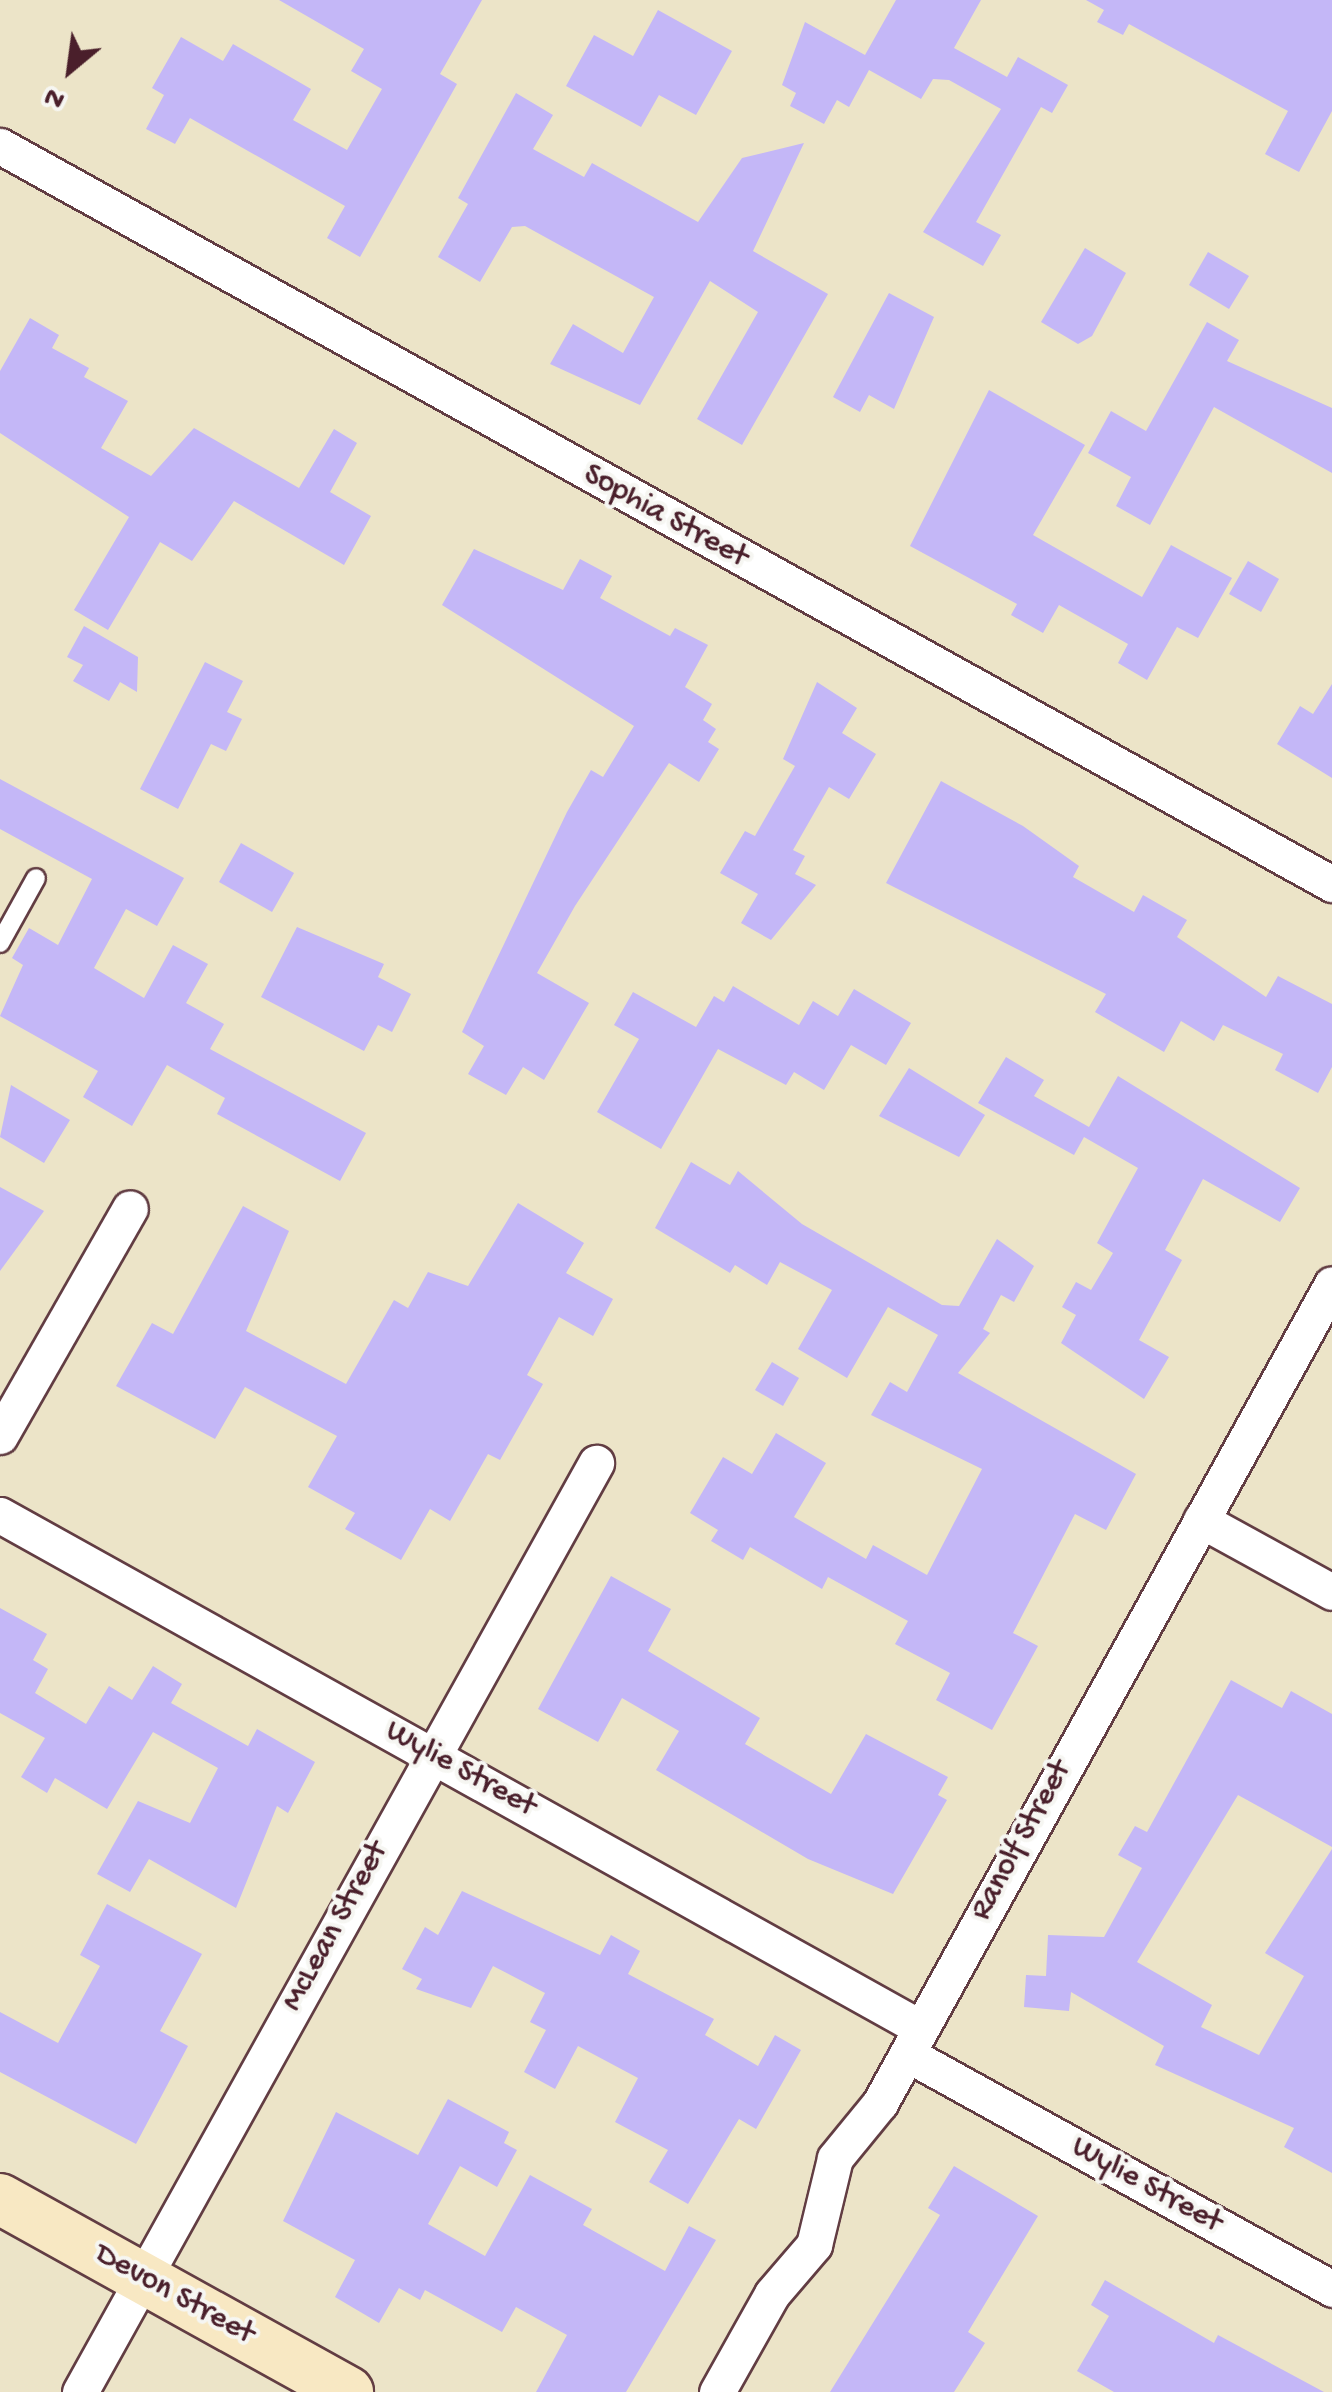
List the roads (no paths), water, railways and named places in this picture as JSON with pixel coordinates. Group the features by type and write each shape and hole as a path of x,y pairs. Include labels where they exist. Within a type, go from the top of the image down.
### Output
{"main road":[{"name":"Devon Street","path":"0,2199 348,2392"}],"street":[{"name":"Sophia Street","path":"0,146 1332,884"},
{"path":"0,1436 130,1208"},
{"name":"Ranolf Street","path":"716,2392 772,2294 814,2246 835,2158 913,2040 1332,1284"},
{"name":"McLean Street","path":"80,2392 596,1463"},
{"name":"Wylie Street","path":"0,1516 432,1754 1332,2288"},
{"path":"1201,1520 1332,1592"}],"lane":[{"path":"0,943 36,878"}]}
